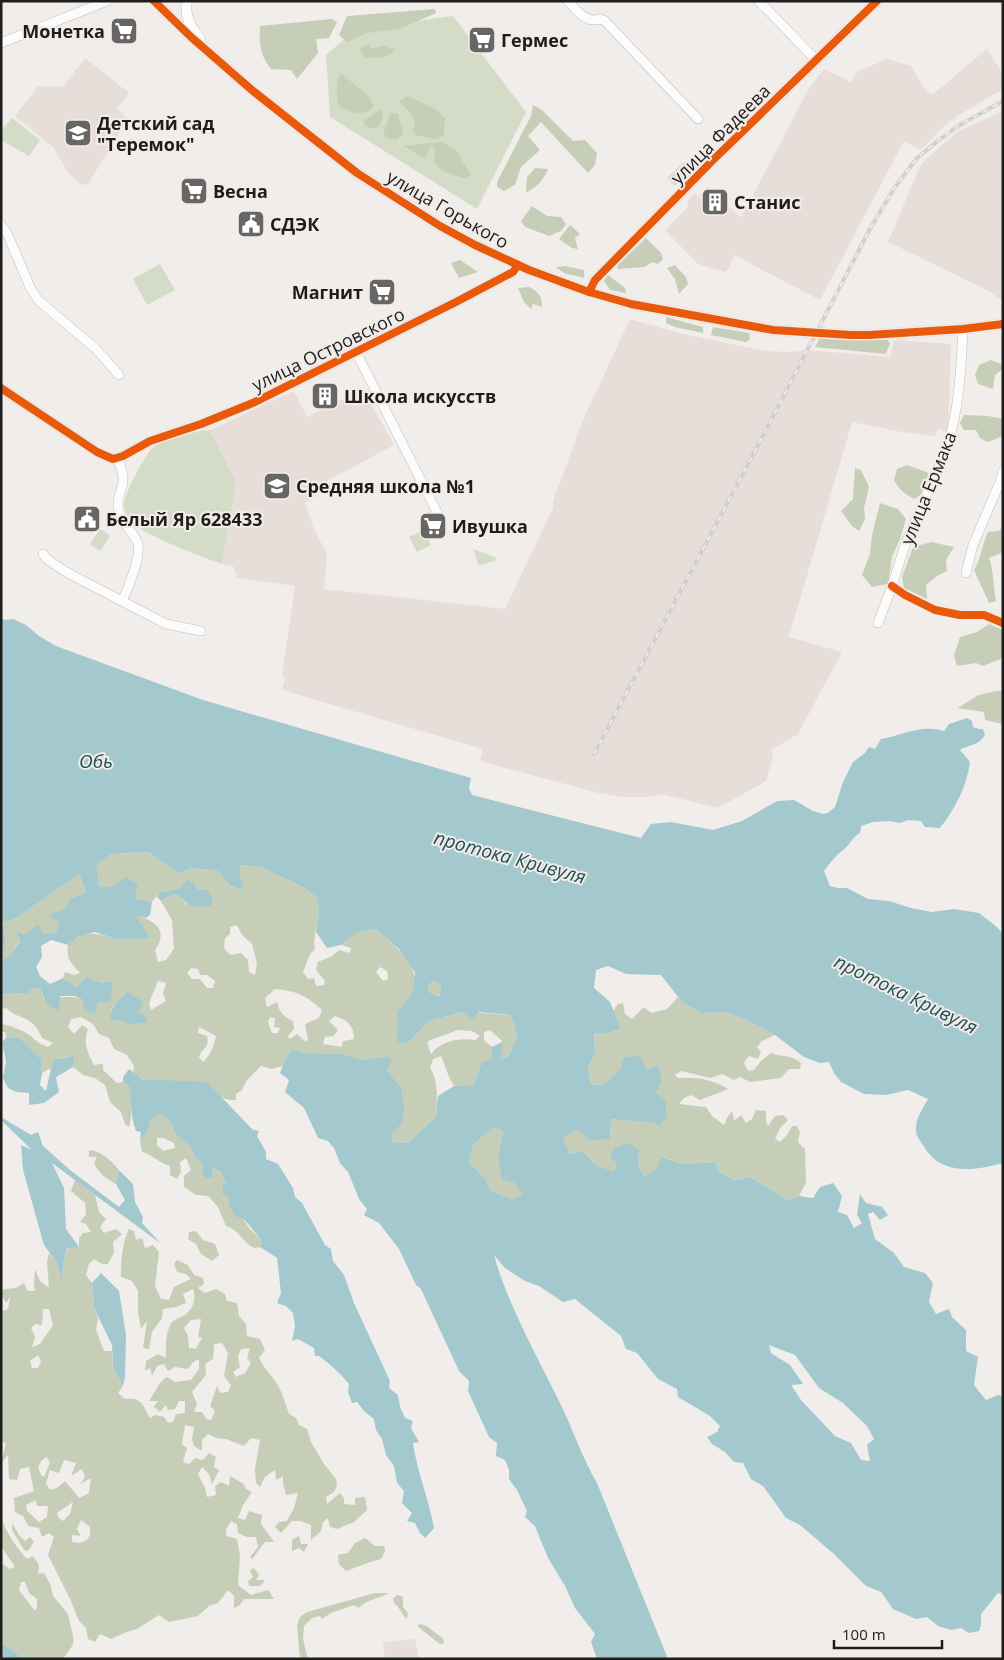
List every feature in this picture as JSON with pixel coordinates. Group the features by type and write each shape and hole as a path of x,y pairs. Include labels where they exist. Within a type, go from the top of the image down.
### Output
{"street":[{"path":"1,43 107,1"},
{"path":"150,1 158,3 171,11 183,7 187,1"},
{"name":"улица Горького","path":"187,1 185,10 188,21 214,56"},
{"path":"568,1 588,20 600,19 605,21 698,119"},
{"path":"759,1 816,60"},
{"name":"улица Фадеева","path":"589,292 595,280 713,160 877,1"},
{"name":"улица Горького","path":"158,3 191,37 254,91 357,173 440,226 518,265 589,292 631,304 773,330 851,335 963,329 1003,324"},
{"path":"1,225 7,233 30,287 38,300 91,344 118,374"},
{"name":"улица Островского","path":"117,458 159,437 201,424 240,408 500,279 513,272 518,265"},
{"name":"улица Ермака","path":"878,622 905,545 947,448 952,432 960,388 963,329"},
{"path":"356,352 438,514"},
{"path":"1,388 100,454 108,458 117,458 123,478 118,508 124,523 137,541 139,550 130,583 122,601"},
{"path":"966,573 973,544 1003,471"},
{"path":"43,554 48,560 103,593 166,624 201,631"},
{"path":"892,586 905,595 935,610 960,615 984,615 1003,622"}],"shaded area":[{"path":"987,49 1003,74 1003,89 956,117 944,126 921,150 904,141 820,300 734,255 729,268 725,272 698,264 665,230 688,207 687,202 695,193 701,198 700,195 708,187 741,218 808,90 824,69 851,82 857,72 887,59 911,66 925,90 932,95"},
{"name":"Детский сад \"Теремок\"","path":"85,58 129,93 117,109 128,119 88,184 82,185 68,172 53,147 15,116 38,86 63,87"},
{"path":"1003,111 1003,301 987,290 888,242 921,164 957,132"},
{"path":"630,319 679,333 765,351 792,352 807,350 890,357 894,340 951,344 948,432 938,429 936,436 902,432 852,422 789,637 842,652 798,734 777,747 771,748 773,757 766,781 718,808 662,794 644,797 621,797 598,793 480,761 483,749 282,690 285,678 282,676 295,586 237,578 233,566 222,564 236,482 210,430 294,391 307,417 363,389 394,445 312,489 317,496 305,503 314,529 327,554 324,589 505,609 553,508 553,501 583,420"},
{"path":"415,1639 419,1659 385,1659 383,1642"}],"green space":[{"path":"435,9 436,13 400,29 367,33 347,42 339,35 347,16"},
{"path":"453,16 526,112 477,209 330,117 326,55 356,29"},
{"path":"332,19 337,22 329,38 316,39 318,53 297,79 291,70 271,69 264,59 261,49 260,26"},
{"path":"368,44 371,49 384,45 395,50 385,57 365,58 360,49"},
{"path":"341,73 368,96 374,106 368,112 353,113 339,106 337,89"},
{"path":"408,96 435,109 445,118 444,136 434,139 416,135 412,129 415,124 413,116 399,101"},
{"path":"533,105 542,110 573,141 585,140 597,153 595,165 588,173 541,122 528,136 540,150 521,167 515,185 504,191 497,187 497,182 531,116"},
{"path":"381,109 381,123 375,129 366,126 363,121"},
{"path":"391,112 398,114 403,133 397,140 388,139 383,132"},
{"path":"12,118 40,140 29,156 1,140 1,131"},
{"path":"442,142 455,149 471,175 465,179 443,171 434,163 435,148 430,147 425,159 404,146"},
{"path":"684,162 691,169 675,186 667,178"},
{"path":"535,168 548,169 540,183 526,192 527,177"},
{"path":"532,206 547,216 561,217 566,224 561,231 549,236 525,227 521,221"},
{"path":"570,225 580,234 575,238 578,249 572,248 559,239"},
{"path":"646,238 661,253 663,259 658,264 652,262 645,267 617,269 618,265"},
{"path":"460,260 478,272 459,278 451,263"},
{"path":"160,264 175,290 147,305 133,279"},
{"path":"675,265 686,277 688,284 679,294 675,279 667,268"},
{"path":"565,266 584,270 584,278 564,273 556,267"},
{"path":"608,275 625,288 626,293 610,290 604,281"},
{"path":"529,287 539,295 542,307 533,304 531,309 524,302 518,288"},
{"path":"666,317 703,327 703,333 675,327 666,323"},
{"path":"713,327 749,333 750,339 746,342 711,335"},
{"path":"820,338 887,340 890,343 886,354 815,347"},
{"path":"991,360 1003,365 1003,369 995,375 993,389 978,384 975,375 979,365"},
{"path":"964,415 1003,419 1003,436 988,442 980,438 976,430 964,430 960,423"},
{"path":"204,430 210,430 236,482 222,564 145,531 129,519 124,507 132,482 142,463 156,445"},
{"path":"907,465 929,473 921,494 915,499 908,496 894,480 897,469"},
{"path":"855,468 861,470 869,487 864,508 865,519 859,531 852,526 841,511 853,499"},
{"path":"880,503 898,509 906,519 892,557 888,584 872,587 862,575 870,554 872,535"},
{"path":"1003,526 1003,550 1001,553 989,558 996,601 989,603 974,570 979,561 988,532 999,531"},
{"path":"100,529 110,536 100,551 90,544"},
{"path":"424,530 431,545 417,552 409,537"},
{"path":"931,542 954,547 946,560 947,571 926,585 927,599 904,588 902,577 913,547"},
{"path":"473,549 495,557 496,560 479,566"},
{"path":"989,624 1003,630 1003,658 983,666 976,663 957,666 954,655 960,637 977,632"},
{"path":"1003,691 1003,724 985,720 984,712 957,708 979,695"},
{"path":"148,852 178,873 192,868 218,871 230,886 244,890 240,865 260,867 301,886 316,897 319,909 314,942 315,949 310,954 303,972 308,979 314,978 316,986 324,985 325,981 316,970 318,962 332,956 339,950 350,953 351,948 341,945 354,933 376,929 405,957 414,974 415,984 413,993 398,1012 408,1043 429,1021 464,1012 511,1015 517,1036 509,1056 500,1059 502,1041 490,1030 484,1032 484,1040 492,1047 491,1059 482,1062 473,1085 454,1086 441,1056 433,1059 430,1068 436,1085 436,1117 408,1143 393,1142 391,1135 402,1124 401,1087 387,1070 386,1056 365,1060 343,1054 308,1053 293,1049 285,1059 283,1066 271,1069 261,1066 247,1080 242,1090 236,1094 236,1100 229,1100 220,1096 212,1087 204,1083 143,1079 133,1072 134,1066 127,1055 114,1049 109,1038 99,1034 93,1024 81,1017 71,1019 68,1027 74,1034 82,1025 88,1029 86,1047 94,1065 103,1064 103,1070 117,1083 123,1082 129,1085 131,1111 129,1127 125,1124 121,1112 110,1102 105,1085 95,1078 83,1075 73,1067 73,1055 54,1059 51,1068 42,1073 41,1059 20,1038 6,1038 5,1032 1,1032 1,1024 3,1024 26,1033 48,1047 53,1043 42,1038 38,1030 30,1022 6,1008 1,1009 1,993 28,994 34,987 40,989 44,1000 71,997 98,1002 111,981 101,983 91,980 77,987 63,978 65,972 74,975 80,973 70,961 68,945 80,937 95,934 115,939 142,925 135,915 154,923 160,931 161,937 155,950 158,962 166,960 174,949 172,920 161,901 169,896 178,895 187,905 196,890 183,886 174,891 159,893 152,902 135,898 113,886 99,887 95,864 112,854","holes":["237,925 242,935 252,944 257,963 255,975 249,972 248,960 241,953 230,955 224,948 225,938 230,934 230,927","380,967 387,971 388,979 383,981 376,972","191,968 198,969 200,975 207,975 215,981 213,988 207,988 200,979 192,979 187,973","158,981 166,983 163,993 166,1001 151,1010 149,1003","275,989 300,995 322,1010 319,1018 305,1025 308,1039 306,1042 297,1034 290,1039 287,1037 294,1029 293,1021 282,1014 277,1002 267,1007 265,998","118,1002 129,1025 120,1020 111,1009","335,1016 349,1024 353,1030 354,1039 343,1041 342,1047 323,1044 325,1037 334,1036 338,1030 329,1021","270,1017 275,1018 274,1027 280,1028 278,1033 272,1033 268,1022","199,1027 216,1036 210,1054 203,1062 199,1057 207,1046 207,1036 198,1033","457,1030 472,1031 480,1036 475,1040 451,1041 435,1049 431,1054 427,1042"]},
{"path":"79,874 86,892 70,899 64,909 49,915 59,922 56,932 26,934 18,932 20,940 12,953 1,962 1,949 6,944 2,922 15,919"},
{"path":"434,981 440,985 441,993 437,996 429,992 428,985"},
{"path":"678,997 683,1003 701,1013 725,1012 746,1020 775,1035 762,1041 757,1047 761,1052 758,1059 749,1056 744,1063 748,1071 754,1070 771,1053 790,1057 801,1063 800,1069 789,1069 781,1078 750,1082 740,1077 734,1080 722,1074 711,1078 681,1071 675,1075 678,1078 697,1078 710,1081 728,1089 700,1100 691,1095 684,1098 679,1104 706,1107 712,1116 724,1125 732,1111 734,1121 741,1115 746,1123 752,1119 756,1110 766,1111 768,1126 775,1116 783,1115 788,1120 780,1128 775,1139 780,1142 792,1126 797,1126 800,1132 798,1142 805,1149 806,1183 799,1196 788,1200 750,1177 734,1180 718,1171 716,1162 682,1164 663,1157 657,1167 644,1177 638,1164 639,1150 617,1164 614,1173 597,1166 583,1151 570,1154 563,1138 578,1130 591,1140 611,1133 610,1119 659,1124 656,1092 658,1066 646,1070 622,1069 604,1085 591,1084 588,1069 595,1052 594,1033 604,1034 621,1029 613,1011 618,1004 623,1003 625,1014 632,1019 644,1007 651,1013 667,1009"},
{"path":"160,1114 171,1123 176,1135 188,1144 196,1159 203,1163 202,1172 211,1168 221,1172 229,1196 249,1228 261,1240 260,1247 254,1248 235,1230 226,1226 218,1207 208,1196 196,1195 184,1187 184,1176 191,1170 186,1158 180,1162 181,1172 177,1179 170,1175 170,1166 142,1152 140,1140 148,1131 151,1119","holes":["157,1138 163,1138 174,1143 175,1148 163,1151 157,1145"]},
{"path":"494,1127 503,1132 498,1157 524,1195 511,1199 491,1191 485,1178 469,1162 473,1145"},
{"path":"89,1150 102,1154 119,1170 116,1184 100,1173 94,1163 97,1157 89,1157"},
{"path":"75,1180 95,1195 99,1212 106,1219 100,1227 104,1233 116,1229 122,1234 113,1242 114,1253 108,1264 102,1264 94,1259 89,1264 86,1275 92,1283 94,1308 98,1318 96,1330 104,1351 112,1351 113,1368 123,1386 118,1393 125,1399 139,1401 150,1418 155,1415 164,1417 168,1423 173,1422 176,1414 185,1413 185,1401 179,1401 175,1409 168,1410 166,1405 160,1412 154,1407 158,1401 149,1401 159,1385 167,1377 175,1382 191,1380 199,1369 199,1359 193,1362 188,1369 175,1367 168,1371 164,1364 157,1366 152,1376 150,1368 145,1371 146,1361 158,1354 166,1358 168,1330 172,1322 189,1312 193,1306 194,1295 193,1289 183,1294 186,1303 163,1309 162,1318 152,1332 149,1349 143,1348 147,1321 141,1329 138,1313 138,1291 132,1281 121,1277 123,1246 129,1229 134,1231 136,1240 142,1238 145,1248 153,1245 159,1252 155,1286 161,1299 169,1300 174,1287 191,1279 186,1274 177,1272 174,1264 177,1260 188,1265 194,1275 203,1278 204,1284 198,1288 205,1293 216,1289 225,1294 227,1301 237,1303 239,1316 246,1324 247,1336 260,1339 265,1350 259,1358 283,1395 289,1414 296,1418 299,1425 307,1429 311,1442 324,1464 336,1479 337,1486 334,1492 326,1497 327,1504 340,1493 344,1498 344,1504 355,1505 355,1498 365,1497 367,1510 354,1522 337,1529 330,1527 328,1518 323,1522 321,1531 311,1540 311,1525 300,1521 292,1521 281,1533 275,1527 279,1522 287,1521 294,1508 298,1493 286,1495 283,1476 276,1480 275,1470 265,1477 260,1487 256,1483 255,1469 260,1440 251,1438 244,1446 208,1434 202,1440 202,1451 194,1446 192,1439 194,1427 185,1425 182,1444 187,1448 183,1462 189,1464 195,1458 203,1460 209,1453 216,1457 214,1467 219,1470 212,1484 209,1474 202,1467 198,1474 207,1497 216,1495 215,1486 221,1482 229,1486 230,1476 244,1484 246,1489 252,1492 243,1505 238,1518 245,1520 249,1511 262,1515 261,1524 274,1542 265,1542 252,1559 250,1557 258,1547 256,1537 247,1537 238,1533 237,1524 231,1521 226,1530 226,1536 237,1539 240,1556 238,1585 251,1595 268,1590 274,1599 244,1599 240,1605 234,1608 234,1596 228,1590 218,1603 209,1606 198,1616 169,1622 159,1615 137,1629 111,1639 100,1634 95,1642 88,1639 86,1628 79,1621 48,1555 54,1537 49,1533 42,1537 39,1528 28,1526 23,1516 15,1512 14,1498 34,1491 29,1467 20,1469 17,1480 9,1479 8,1455 1,1463 6,1443 1,1442 1,1308 3,1311 8,1309 10,1297 6,1303 3,1297 1,1298 1,1291 16,1288 24,1283 28,1291 35,1291 35,1269 40,1281 49,1288 47,1261 49,1253 57,1263 62,1279 63,1265 68,1247 79,1247 79,1238 83,1233 91,1232 86,1224 80,1222 86,1214 85,1203 71,1191","holes":["43,1309 49,1309 53,1325 40,1344 32,1347 35,1337 31,1328 35,1324 42,1325","201,1319 198,1337 202,1338 196,1349 189,1348 188,1336 184,1328 191,1320","222,1343 228,1353 224,1376 231,1385 228,1392 220,1393 217,1386 210,1406 215,1411 211,1420 206,1419 202,1412 194,1412 197,1404 192,1392 206,1375 205,1364 213,1359 214,1344","250,1348 247,1358 251,1363 245,1373 236,1377 233,1372 240,1367 238,1357 241,1349","38,1355 41,1362 38,1368 32,1368 30,1361","47,1457 50,1463 44,1477 41,1475 38,1467 42,1460","64,1460 76,1463 71,1476 82,1469 85,1477 80,1484 91,1478 89,1493 79,1498 65,1481 57,1488 50,1490 46,1483 50,1470 59,1473","36,1500 37,1506 48,1506 47,1517 39,1522 27,1511 26,1505","73,1502 70,1514 63,1521 58,1517 57,1513","81,1520 90,1527 90,1535 87,1540 79,1543 72,1542 72,1535 81,1536 77,1529"]},
{"path":"196,1231 203,1240 215,1244 219,1255 212,1261 201,1254 196,1244 188,1239 189,1232"},
{"path":"1,1518 12,1539 27,1559 33,1556 39,1565 38,1574 44,1573 50,1584 53,1596 68,1614 73,1641 72,1646 63,1659 25,1659 1,1643 1,1563 10,1569 15,1567 1,1546","holes":["21,1582 25,1582 29,1593 37,1599 35,1611 19,1590"]},
{"path":"12,1523 25,1541 30,1537 34,1542 28,1551 24,1550 12,1530"},
{"path":"299,1536 301,1544 308,1544 304,1552 299,1548 292,1551 292,1540"},
{"path":"365,1538 375,1546 384,1546 385,1551 381,1559 346,1571 339,1564 338,1555 348,1553 355,1543"},
{"path":"254,1568 259,1575 256,1580 265,1580 260,1586 249,1586 248,1581 253,1577 250,1571"},
{"path":"375,1593 389,1593 365,1603 359,1608 354,1605 331,1613 322,1619 320,1616 312,1618 304,1626 303,1639 308,1659 300,1659 297,1626 300,1617 307,1612"},
{"path":"398,1595 403,1597 403,1607 408,1613 407,1619 394,1603 393,1598"},
{"path":"420,1624 443,1638 444,1643 440,1644 417,1626"}],"water":[{"path":"1,618 5,620 13,619 26,625 39,636 56,646 203,700 471,778 469,788 472,795 641,838 651,824 671,822 713,830 742,821 777,801 794,800 813,811 823,814 828,813 835,807 843,782 853,762 865,753 869,747 875,749 881,739 920,729 944,731 949,724 967,718 972,721 973,727 983,729 985,735 977,743 960,750 970,762 966,780 960,797 940,828 925,827 921,821 908,820 900,823 889,821 873,822 861,826 860,833 835,857 824,871 830,886 847,888 868,899 889,901 932,912 954,909 979,913 1003,934 1003,1163 981,1168 958,1169 939,1162 930,1155 916,1133 918,1118 928,1099 908,1090 886,1095 864,1094 841,1082 829,1062 820,1063 804,1057 775,1035 746,1020 725,1012 701,1013 683,1003 661,975 626,974 608,966 596,970 594,988 610,1002 621,1029 604,1034 594,1033 595,1052 588,1069 591,1084 604,1085 621,1069 623,1058 640,1055 646,1070 658,1066 662,1080 656,1092 666,1102 666,1118 659,1125 611,1119 610,1139 590,1140 578,1130 563,1138 570,1154 583,1151 597,1166 614,1172 617,1164 610,1156 614,1148 628,1143 639,1150 638,1164 644,1177 657,1167 662,1157 682,1164 716,1162 718,1171 734,1180 750,1177 788,1200 799,1196 813,1198 820,1187 833,1183 842,1196 838,1212 847,1215 854,1228 862,1223 857,1215 860,1194 866,1203 882,1207 888,1215 880,1220 873,1212 868,1214 875,1239 894,1253 904,1267 925,1273 933,1283 929,1302 936,1314 949,1309 952,1317 966,1330 966,1351 978,1357 974,1385 986,1400 998,1395 1003,1396 1003,1595 998,1593 981,1614 979,1631 969,1633 961,1628 951,1630 938,1626 927,1617 916,1619 893,1609 881,1592 866,1586 834,1554 800,1525 786,1518 763,1486 751,1479 743,1463 734,1462 725,1452 712,1444 707,1437 717,1432 720,1426 710,1416 678,1397 677,1389 658,1379 637,1353 626,1349 621,1336 575,1299 563,1302 539,1286 525,1281 505,1268 494,1255 515,1311 597,1483 668,1659 597,1659 591,1642 595,1634 575,1608 565,1586 548,1558 535,1526 525,1517 527,1511 517,1490 509,1479 509,1470 505,1460 496,1456 497,1443 489,1437 468,1391 469,1381 459,1371 421,1289 416,1285 399,1249 379,1223 364,1215 367,1209 359,1199 348,1172 340,1163 334,1148 328,1141 318,1138 304,1108 285,1092 289,1080 280,1073 285,1059 293,1049 308,1053 343,1054 365,1060 386,1056 392,1061 387,1070 401,1087 404,1108 402,1124 391,1135 393,1142 408,1143 436,1117 438,1096 454,1086 473,1085 482,1062 491,1059 492,1047 502,1042 501,1059 509,1056 517,1036 511,1015 479,1012 472,1019 464,1012 429,1021 408,1043 397,1043 398,1011 413,992 415,973 399,949 376,929 355,933 341,945 327,948 316,932 319,909 316,897 301,886 260,867 240,865 244,890 230,886 218,871 192,868 178,873 148,852 112,854 96,864 99,887 113,886 125,877 138,884 135,898 152,902 150,915 146,918 136,916 150,937 115,939 95,932 78,937 68,945 51,940 41,946 42,957 36,967 40,976 50,984 63,978 77,987 87,977 101,983 112,981 110,1002 98,1002 95,1014 85,1010 82,999 75,996 60,996 59,1010 49,1006 40,989 34,987 28,994 1,993 1,962 12,953 20,941 17,932 26,934 38,924 43,933 56,932 59,922 48,915 64,909 70,899 86,892 79,874 15,919 2,922 6,944 1,949","holes":["434,981 440,985 441,993 438,996 429,992 428,985","494,1127 503,1132 498,1157 502,1179 515,1183 523,1195 511,1199 491,1191 485,1178 469,1162 473,1145","769,1345 795,1355 819,1388 843,1403 867,1426 874,1439 867,1445 870,1461 861,1460 851,1443 835,1436 801,1400 791,1385 803,1384 790,1365 771,1353"]},
{"path":"187,880 194,883 197,890 208,890 213,900 211,906 193,906 178,895 169,896 161,901 157,897 159,893 178,889"},
{"path":"127,992 141,1000 142,1007 138,1011 145,1016 147,1022 129,1025 120,1020 112,1021 112,1009"},
{"path":"6,1038 20,1038 41,1059 42,1073 40,1085 46,1091 54,1059 74,1055 73,1067 56,1077 59,1092 44,1103 29,1105 29,1093 16,1092 8,1088 3,1078 6,1061 2,1042"},
{"path":"129,1069 144,1080 208,1083 253,1130 259,1131 257,1136 266,1152 266,1159 278,1164 293,1188 295,1197 302,1203 325,1245 331,1249 333,1261 344,1275 354,1303 390,1381 389,1388 398,1395 400,1407 405,1418 413,1421 411,1428 419,1442 413,1443 415,1454 434,1528 425,1538 415,1523 407,1521 412,1513 402,1503 404,1491 397,1483 394,1466 386,1455 382,1439 376,1430 374,1419 357,1402 352,1403 348,1392 349,1384 327,1362 319,1356 315,1356 314,1348 298,1339 292,1341 295,1326 293,1313 286,1306 277,1303 281,1293 277,1258 260,1247 261,1240 244,1219 235,1216 229,1206 229,1196 223,1195 222,1186 226,1183 221,1172 212,1168 213,1177 205,1178 202,1172 203,1163 196,1159 188,1144 176,1135 171,1123 160,1114 151,1119 148,1131 140,1140 141,1132 136,1131 133,1120 129,1086 123,1082 123,1077"},
{"path":"1,1117 31,1135 38,1132 43,1146 70,1170 119,1207 125,1200 116,1184 119,1170 133,1184 135,1202 143,1217 142,1223 160,1243 52,1163 64,1188 66,1229 79,1247 67,1248 62,1281 57,1263 44,1245 23,1170 21,1145 32,1150 1,1120"},
{"path":"101,1273 119,1291 126,1335 123,1386 113,1368 112,1345 94,1308 92,1283"},
{"path":"1,1643 25,1659 1,1659"}],"railway":[{"path":"594,754 753,455 871,227 895,187 917,158 939,140 958,126 1003,101"}],"cycle path":[{"path":"154,1 191,37 253,91 357,173 440,226 475,245 529,270 589,292 631,304 773,330 869,335 963,329 1003,324"},
{"path":"589,292 595,280 713,160 877,1"},
{"path":"1,388 97,452 113,459 123,456 150,441 201,424 255,402 456,302 513,272 518,265"},
{"path":"892,586 905,595 935,610 960,615 984,615 1003,623"}],"place":[{"name":"Монетка","path":"124,31"},
{"name":"Гермес","path":"482,40"},
{"name":"Детский сад \"Теремок\"","path":"78,133"},
{"name":"Весна","path":"194,191"},
{"name":"Станис","path":"715,202"},
{"name":"СДЭК","path":"251,224"},
{"name":"Магнит","path":"382,292"},
{"name":"Школа искусств","path":"325,396"},
{"name":"Средняя школа №1","path":"277,486"},
{"name":"Белый Яр 628433","path":"87,519"},
{"name":"Ивушка","path":"433,526"}],"water label":[{"name":"Обь","path":"96,761"},
{"name":"протока Кривуля","path":"510,857"},
{"name":"протока Кривуля","path":"906,994"}]}
